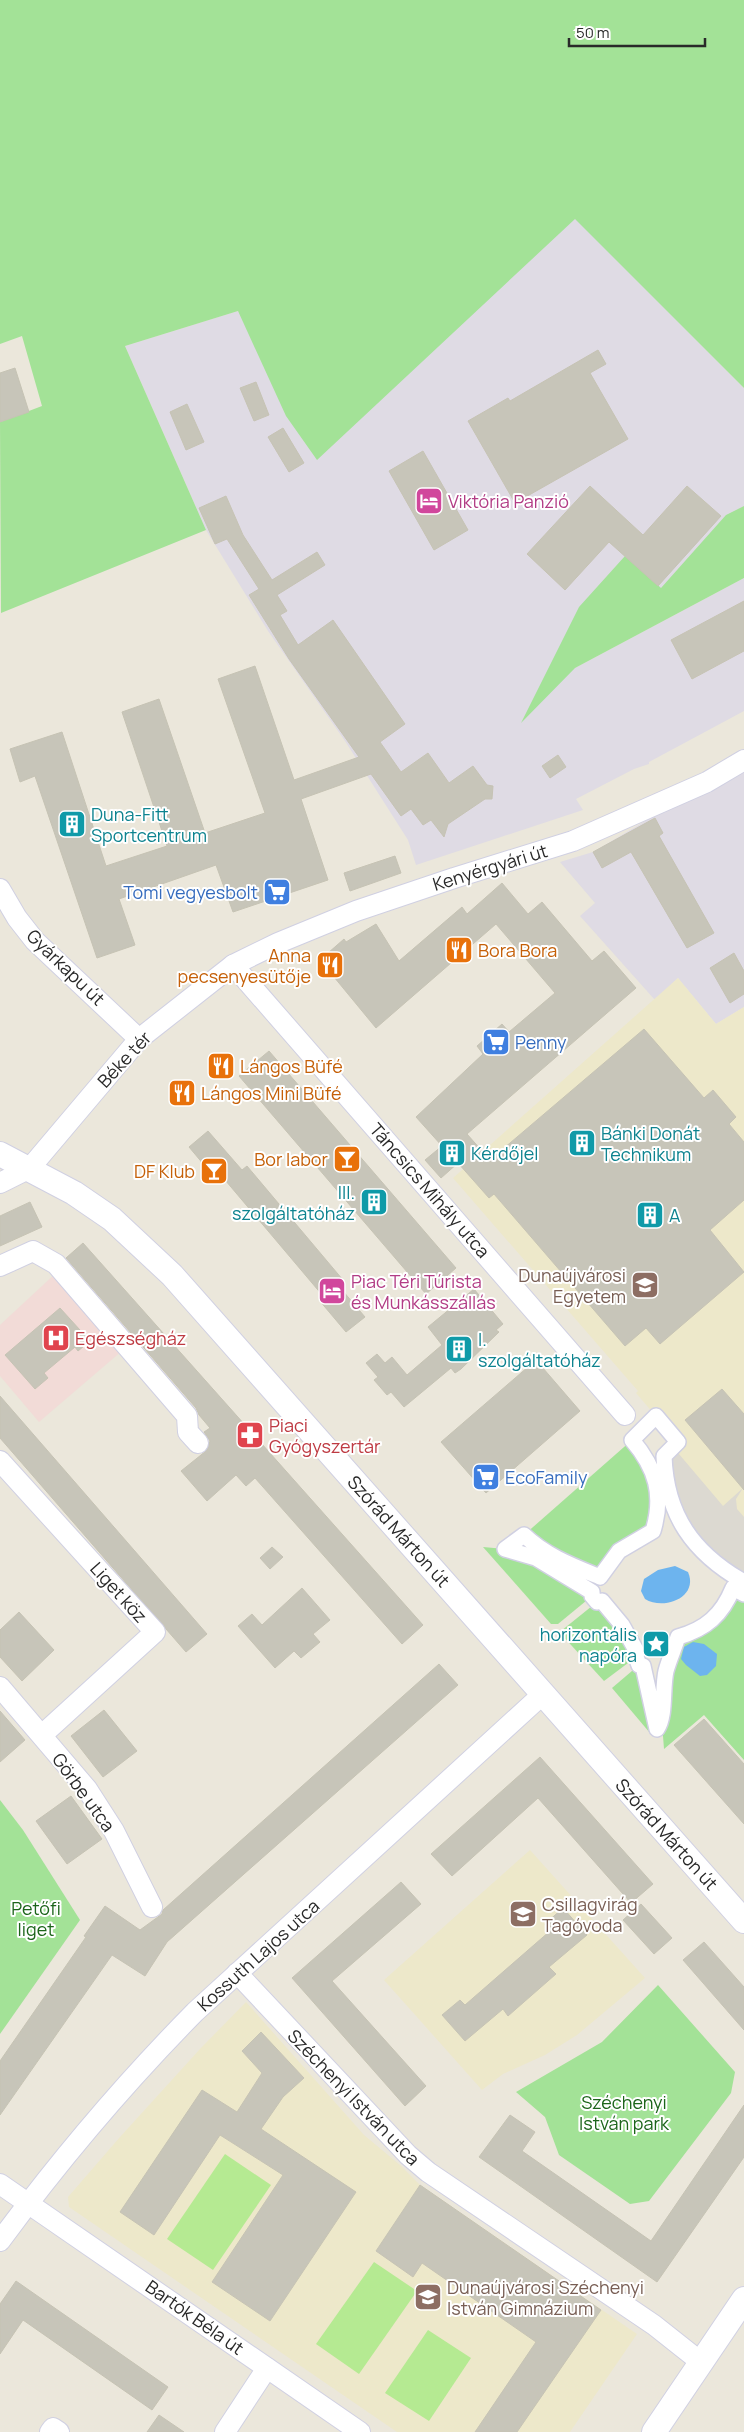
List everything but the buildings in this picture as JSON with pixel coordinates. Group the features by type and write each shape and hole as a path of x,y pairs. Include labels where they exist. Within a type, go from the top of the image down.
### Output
{"street":[{"name":"Kenyérgyári út","path":"233,965 278,943 356,911 573,841 707,782 744,760"},
{"name":"Gyárkapu út","path":"0,889 18,918 36,941 139,1039"},
{"name":"Béke tér","path":"30,1168 139,1039 233,965"},
{"name":"Táncsics Mihály utca","path":"233,965 625,1415"},
{"name":"Szórád Márton út","path":"0,1154 30,1168 112,1218 172,1275 744,1921"},
{"path":"0,1183 30,1168"},
{"path":"0,1266 33,1251 56,1264 187,1416 188,1432 198,1443"},
{"path":"744,1582 713,1562 680,1520 667,1491 664,1456 678,1442 656,1416 632,1440 643,1454 653,1472 658,1495 658,1510 653,1531 619,1551 600,1577 555,1558 536,1546 524,1535 505,1550 543,1562 592,1592 592,1596 597,1602 602,1601 622,1625 637,1652 636,1657 639,1665 643,1666 657,1729 662,1723 662,1694 666,1670 678,1638 705,1626 717,1616 733,1588 744,1594"},
{"name":"Liget köz","path":"0,1461 155,1632 42,1734"},
{"name":"Görbe utca","path":"0,1687 87,1789 114,1831 152,1907"},
{"name":"Kossuth Lajos utca","path":"0,2241 29,2202 155,2052 237,1973 543,1694"},
{"name":"Széchenyi István utca","path":"237,1973 408,2155 428,2172 661,2330 702,2363"},
{"name":"Bartók Béla út","path":"0,2184 29,2202 360,2432"},
{"path":"654,2432 744,2299"},
{"path":"225,2432 267,2368"},
{"path":"50,2432 53,2428 58,2432"}],"shaded area":[{"path":"575,218 744,388 744,506 726,516 661,589 625,556 575,668 744,578 744,711 649,762 649,764 634,769 576,799 583,810 416,865 408,840 345,741 268,631 206,530 125,346 238,311 329,448"},
{"path":"744,769 744,1007 716,1024 678,978 655,1000 580,916 595,903 560,862 593,852 654,816"},
{"name":"Dunaújvárosi Egyetem","path":"678,978 716,1024 744,1007 744,1582 672,1504 678,1442 636,1393 638,1391 453,1178"},
{"name":"Egészségház","path":"56,1273 123,1350 39,1422 0,1376 0,1325"},
{"path":"673,1447 723,1506 743,1488 736,1499 737,1509 744,1517 744,1582 713,1562 667,1491"},
{"name":"Csillagvirág Tagóvoda","path":"530,1850 645,1978 577,2035 545,2055 503,2074 482,2090 384,1980"},
{"path":"246,2002 364,2135 400,2165 420,2185 551,2275 531,2303 553,2318 573,2290 637,2334 570,2432 397,2432 69,2207 68,2197 200,2049"}],"green space":[{"path":"0,0 744,0 744,388 575,219 317,460 286,416 238,311 125,346 206,530 1,613 0,422 42,406 22,336 0,344"},
{"path":"744,506 744,578 575,668 521,723 579,607 625,556 661,588 726,515"},
{"path":"632,1440 643,1454 658,1516 600,1577 524,1535"},
{"path":"483,1547 505,1549 592,1596 558,1624 551,1624"},
{"path":"744,1594 744,1760 704,1715 664,1749 662,1723 678,1637 727,1602"},
{"path":"597,1602 636,1657 604,1681 561,1634 561,1631"},
{"path":"639,1665 657,1729 650,1733 612,1688"},
{"name":"Petőfi liget","path":"0,1800 23,1830 80,1920 0,2034"},
{"name":"Széchenyi István park","path":"658,1985 735,2072 731,2093 649,2201 630,2204 559,2155 545,2117 516,2092 602,2042"},
{"path":"225,2154 271,2185 213,2270 167,2239"},
{"path":"374,2262 417,2291 359,2374 316,2344"},
{"path":"428,2330 471,2358 429,2421 385,2393"}],"water":[{"path":"675,1566 688,1572 689,1588 684,1595 670,1602 661,1603 645,1599 641,1591 644,1579 658,1570"},
{"path":"693,1642 704,1644 717,1654 716,1666 707,1675 700,1676 681,1659 684,1647"}],"place":[{"name":"Viktória Panzió","path":"429,501"},
{"name":"Duna-Fitt Sportcentrum","path":"72,824"},
{"name":"Tomi vegyesbolt","path":"277,892"},
{"name":"Bora Bora","path":"459,950"},
{"name":"Anna pecsenyesütője","path":"330,965"},
{"name":"Penny","path":"496,1042"},
{"name":"Lángos Büfé","path":"221,1066"},
{"name":"Lángos Mini Büfé","path":"182,1093"},
{"name":"Bánki Donát Technikum","path":"582,1143"},
{"name":"Kérdőjel","path":"452,1153"},
{"name":"Bor labor","path":"347,1159"},
{"name":"DF Klub","path":"214,1171"},
{"name":"III. szolgáltatóház","path":"374,1202"},
{"name":"A","path":"650,1215"},
{"name":"Dunaújvárosi Egyetem","path":"645,1285"},
{"name":"Piac Téri Túrista és Munkásszállás","path":"332,1291"},
{"name":"Egészségház","path":"56,1338"},
{"name":"I. szolgáltatóház","path":"459,1349"},
{"name":"Piaci Gyógyszertár","path":"250,1435"},
{"name":"EcoFamily","path":"486,1477"},
{"name":"horizontális napóra","path":"656,1644"},
{"name":"Csillagvirág Tagóvoda","path":"523,1914"},
{"name":"Dunaújvárosi Széchenyi István Gimnázium","path":"428,2297"}]}
